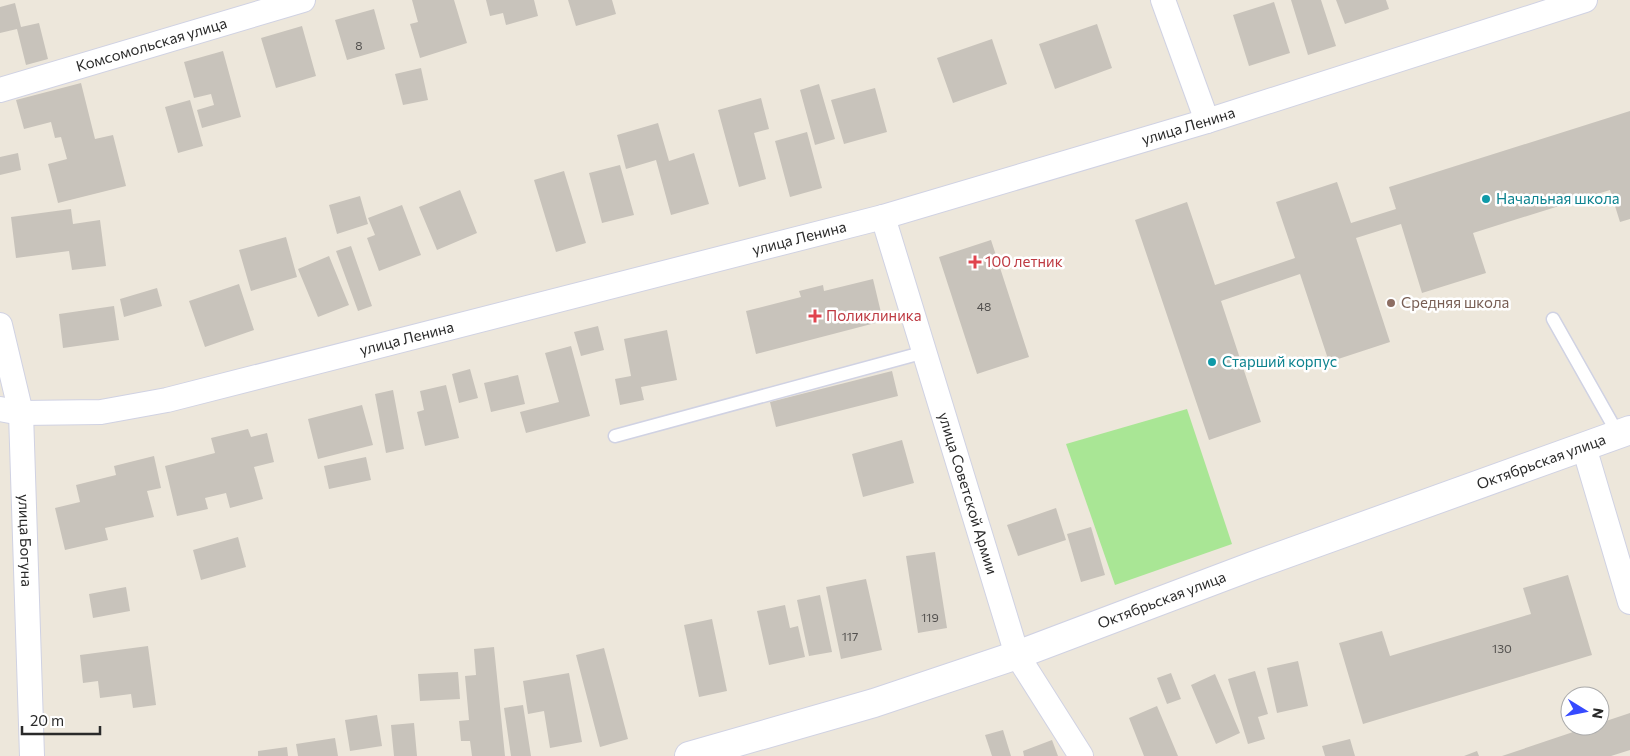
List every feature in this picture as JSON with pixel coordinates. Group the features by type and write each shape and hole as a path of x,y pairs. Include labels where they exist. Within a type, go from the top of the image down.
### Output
{"street":[{"name":"Комсомольская улица","path":"0,90 303,0"},
{"path":"1163,0 1207,121"},
{"name":"улица Ленина","path":"10,411 101,412 167,400 883,217 1207,121 1585,0"},
{"name":"улица Советской Армии","path":"883,217 1017,655 1081,756"},
{"name":"улица Богуна","path":"0,325 10,411 32,756"},
{"name":"Октябрьская улица","path":"689,756 874,703 1017,655 1255,565 1624,432"},
{"path":"1584,448 1630,602"}],"lane":[{"path":"1553,319 1624,432"},
{"path":"615,436 925,352"}],"green space":[{"path":"1187,409 1232,544 1115,585 1066,444"}],"building":[{"path":"412,0 454,0 467,43 420,58 410,24 418,22"},
{"path":"486,0 534,0 538,16 506,25 503,13 490,16"},
{"path":"568,0 612,0 616,14 576,26"},
{"path":"1291,0 1321,0 1336,46 1308,55"},
{"path":"1336,0 1386,0 1389,9 1345,24"},
{"path":"1274,2 1290,53 1249,66 1233,15"},
{"path":"15,3 21,27 39,23 48,59 26,65 17,29 0,33 0,7"},
{"path":"374,9 385,49 347,60 335,20"},
{"path":"1097,24 1112,68 1055,89 1039,44"},
{"path":"302,26 316,76 276,88 261,38"},
{"path":"992,39 1007,84 953,103 937,58"},
{"path":"223,51 241,117 202,128 197,110 214,105 211,94 194,98 184,62"},
{"path":"421,68 428,100 403,105 395,74"},
{"path":"81,83 95,139 113,135 126,186 58,203 48,164 67,159 61,137 55,138 51,122 24,129 16,100"},
{"path":"819,84 835,139 815,145 800,90"},
{"path":"875,88 887,132 844,144 831,100"},
{"path":"761,98 769,129 754,133 766,179 739,187 718,110"},
{"path":"190,100 203,146 178,153 165,107"},
{"path":"1630,111 1630,219 1620,222 1610,190 1473,233 1486,273 1422,293 1401,224 1356,238 1390,342 1329,362 1300,274 1221,301 1261,422 1209,440 1135,220 1187,202 1215,285 1295,258 1276,202 1337,182 1351,223 1396,209 1389,187"},
{"path":"658,123 669,161 694,153 709,204 671,215 656,160 626,169 617,135"},
{"path":"807,132 822,188 790,197 775,141"},
{"path":"18,153 21,170 0,175 0,157"},
{"path":"620,165 634,215 602,223 589,173"},
{"path":"564,171 586,243 556,252 534,180"},
{"path":"460,190 477,233 437,250 419,207"},
{"path":"360,196 368,224 337,234 329,205"},
{"path":"402,205 421,255 379,271 367,238 375,235 368,218"},
{"path":"71,209 73,224 100,220 106,266 72,270 69,251 16,258 11,217"},
{"path":"286,237 297,277 251,291 239,250"},
{"path":"991,240 1029,357 977,374 939,257"},
{"path":"351,246 372,306 358,311 336,251"},
{"path":"329,256 349,305 318,317 298,269"},
{"name":"Поликлиника","path":"873,279 883,321 756,354 746,311 801,297 799,291 823,285 824,291"},
{"path":"239,284 254,330 205,347 189,301"},
{"path":"157,288 162,306 124,317 120,299"},
{"path":"114,306 119,340 63,348 59,314"},
{"path":"598,326 604,350 581,356 574,332"},
{"path":"667,330 677,380 641,387 644,400 620,405 615,379 631,376 624,339"},
{"path":"571,346 590,416 526,433 520,412 559,402 545,353"},
{"path":"470,369 478,398 459,403 452,374"},
{"path":"892,371 898,396 776,427 770,402"},
{"path":"518,375 525,404 491,412 484,383"},
{"path":"446,385 459,438 425,446 417,412 424,410 420,391"},
{"path":"393,390 404,449 386,453 375,394"},
{"path":"362,405 373,445 318,459 308,419"},
{"path":"248,429 251,437 267,433 274,462 254,467 263,499 230,508 226,493 205,498 208,509 177,516 165,466 215,453 211,438"},
{"path":"902,440 914,483 863,497 852,454"},
{"path":"154,456 161,488 147,491 154,517 105,528 108,540 65,550 55,508 80,502 76,485 116,475 114,466"},
{"path":"366,457 371,480 329,489 324,466"},
{"path":"1056,508 1066,540 1018,556 1007,525"},
{"path":"1091,527 1105,575 1081,582 1067,534"},
{"path":"238,537 246,567 201,580 193,550"},
{"path":"935,552 947,628 918,633 906,556"},
{"path":"1568,575 1592,655 1363,724 1339,643 1382,631 1390,656 1531,614 1523,588"},
{"path":"866,579 882,650 841,659 826,587"},
{"path":"126,587 130,611 93,618 89,594"},
{"path":"820,595 832,652 809,656 797,600"},
{"path":"785,605 790,628 798,626 805,657 769,665 757,611"},
{"path":"712,619 727,691 699,697 684,625"},
{"path":"148,646 156,705 133,708 131,694 100,698 98,681 83,683 80,655"},
{"path":"494,647 505,756 472,756 470,741 461,741 459,721 469,720 465,676 476,675 474,649"},
{"path":"604,648 628,739 600,747 576,655"},
{"path":"1298,661 1308,706 1277,713 1267,668"},
{"path":"1255,671 1268,714 1258,717 1265,739 1248,744 1228,679"},
{"path":"458,672 460,699 420,701 418,674"},
{"path":"569,673 582,742 550,748 544,711 528,714 523,681"},
{"path":"1171,673 1181,699 1167,704 1157,678"},
{"path":"1215,674 1240,733 1216,744 1191,685"},
{"path":"523,705 531,756 511,756 504,708"},
{"path":"1157,706 1178,756 1144,756 1129,718"},
{"path":"1630,713 1630,750 1611,756 1502,756 1561,736 1610,736 1610,720"},
{"path":"377,715 382,746 350,751 345,720"},
{"path":"414,723 417,756 394,756 391,725"},
{"path":"1003,730 1011,756 992,756 985,735"},
{"path":"335,738 338,756 298,756 296,744"},
{"path":"1350,739 1355,756 1325,756 1322,746"},
{"path":"1052,740 1058,756 1024,756 1023,751"},
{"path":"287,747 288,756 258,756 258,751"},
{"path":"1477,751 1479,756 1464,756"}],"place":[{"name":"Начальная школа","path":"1486,199"},
{"name":"100 летник","path":"975,262"},
{"name":"Средняя школа","path":"1391,303"},
{"name":"Поликлиника","path":"815,316"},
{"name":"Старший корпус","path":"1212,362"}]}
